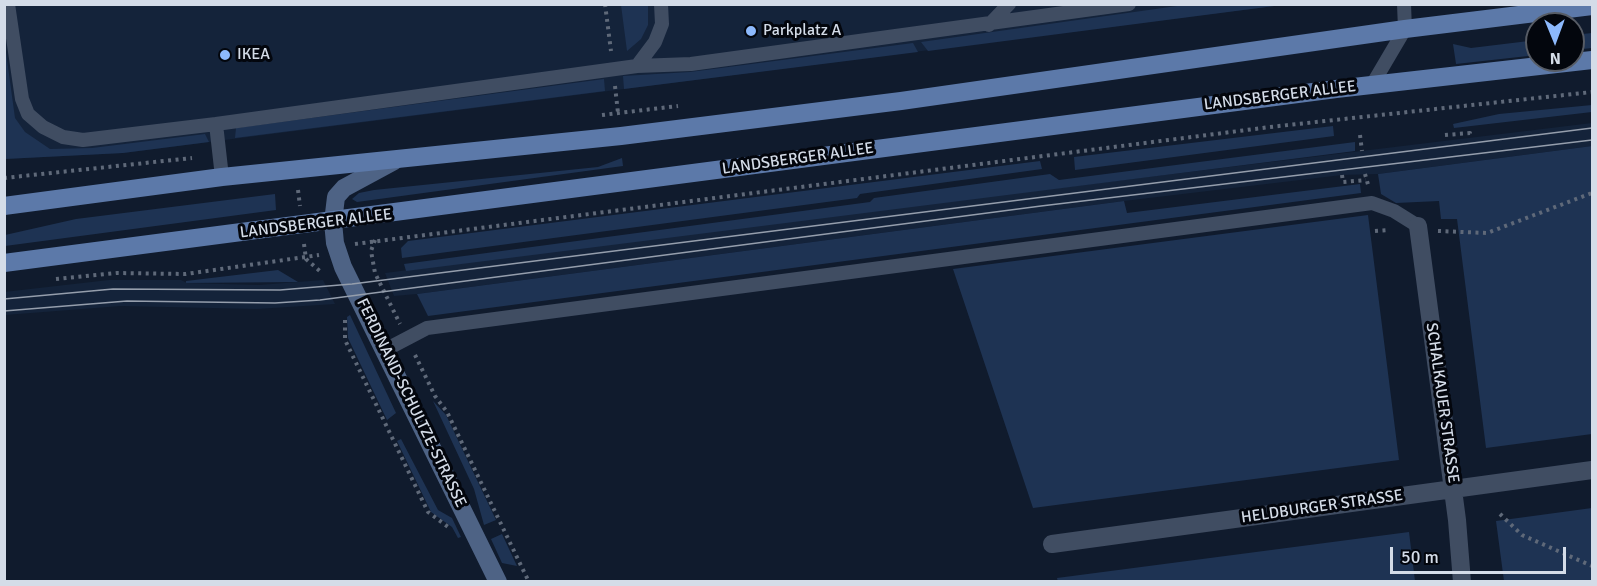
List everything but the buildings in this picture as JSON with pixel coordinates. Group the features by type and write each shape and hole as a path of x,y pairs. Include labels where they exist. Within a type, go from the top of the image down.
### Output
{"main road":[{"path":"4,207 222,177 394,161 901,101 1405,29 1593,6"},
{"name":"LANDSBERGER ALLEE","path":"4,263 1372,85 1593,60"}],"street":[{"path":"333,222 336,197 344,188 394,161"},
{"name":"FERDINAND-SCHULTZE-STRASSE","path":"333,222 343,267 498,582"},
{"name":"SCHALKAUER STRASSE","path":"1418,226 1453,489 1462,582"},
{"name":"HELDBURGER STRASSE","path":"1052,544 1593,470"}],"lane":[{"path":"8,4 22,99 28,114 43,127 63,137 83,140 636,66 691,64 1070,14 1129,4"},
{"path":"636,66 655,42 662,24 661,4"},
{"path":"989,25 1009,4"},
{"path":"1057,4 1070,14"},
{"path":"1372,85 1405,29 1404,4"},
{"path":"216,124 222,177"},
{"path":"385,350 427,328 445,325 1372,203 1394,211 1418,226"}],"path":[{"path":"53,280 117,273 186,274 292,261 375,240 573,218 1270,127 1593,92"},
{"path":"616,96 618,113"},
{"path":"595,116 689,104"},
{"path":"1445,135 1470,133 1470,138"},
{"path":"1359,135 1362,151"},
{"path":"4,178 220,155"},
{"path":"1342,175 1343,182 1366,180"},
{"path":"1454,232 1487,233 1593,193"},
{"path":"375,240 371,250 375,273 435,396 447,412 529,582"},
{"path":"345,315 345,340 428,512 451,530"},
{"path":"1500,514 1522,535 1593,566"}],"shaded area":[{"path":"1191,4 1282,5 928,51 921,42"},
{"path":"4,5 1282,5 123,153 5,159"},
{"path":"621,5 648,5 648,25 641,39 627,51"},
{"path":"1592,33 1592,48 1585,49 1585,34"},
{"path":"1525,41 1525,56 1456,64 1453,44 1471,48"},
{"path":"913,43 918,52 624,89 623,76 690,72"},
{"path":"5,45 15,118 25,132 50,149 92,148 205,134 209,142 123,153 5,159"},
{"path":"604,79 605,91 235,138 236,128"},
{"path":"1592,105 1592,112 1454,128 1453,124 1499,114"},
{"path":"1592,123 1592,146 1378,174 1342,175 1124,201 417,294 394,296 385,273 876,210"},
{"path":"1333,126 1334,136 1075,170 1074,157"},
{"path":"1355,142 1355,151 406,271 404,264 870,202 874,198 1050,174 1059,180"},
{"path":"1592,146 1592,434 1486,448 1457,219 1441,219 1439,201 1396,203 1381,194 1378,174"},
{"path":"622,158 623,166 357,202 352,199 359,193 374,190 598,167"},
{"path":"1040,161 1042,169 860,194 857,198 402,258 401,248 408,241"},
{"path":"1360,184 1361,193 428,316 417,294 1124,201 1127,213"},
{"path":"275,194 276,210 5,246 5,235 76,219"},
{"path":"1368,215 1399,460 1033,508 953,269"},
{"path":"278,270 298,282 186,283 186,281"},
{"path":"109,280 181,280 187,283 259,285 323,280 335,304 257,309 121,306 5,315 4,292"},
{"path":"350,315 396,413 387,420 348,338 347,317"},
{"path":"433,401 446,415 496,520 484,525 474,489"},
{"path":"401,439 438,510 452,518 461,537 458,538 452,527 431,512 397,441"},
{"path":"1592,508 1592,581 1504,581 1496,521"},
{"path":"1409,532 1415,581 1058,582 1057,578"},
{"path":"502,534 517,566 502,563 491,539"}],"tram line":[{"path":"4,299 113,289 280,290 352,284 1592,128"},
{"path":"4,311 127,301 275,303 320,300 1041,206 1592,140"}],"place":[{"name":"Parkplatz A","path":"751,31"},
{"name":"IKEA","path":"225,55"}]}
